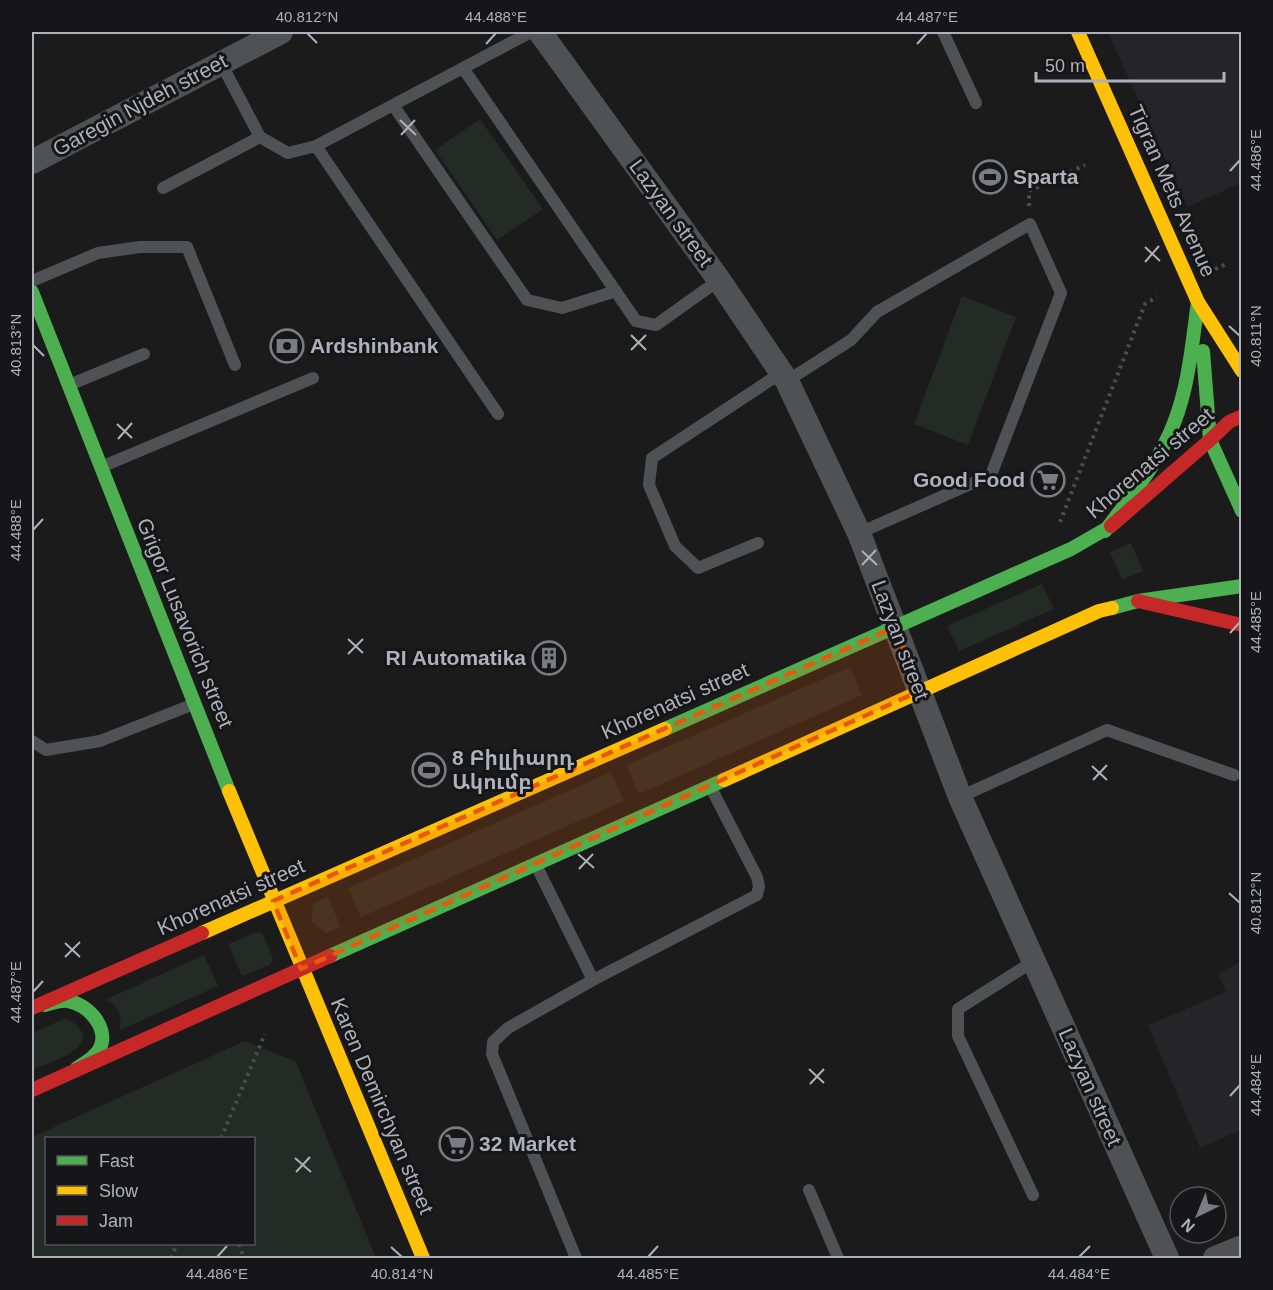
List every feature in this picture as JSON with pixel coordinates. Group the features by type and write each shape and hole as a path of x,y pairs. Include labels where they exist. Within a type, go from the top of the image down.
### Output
{"street":[{"name":"Garegin Njdeh street","path":"32,162 281,32"},
{"name":"Lazyan street","path":"540,32 719,280 784,377 859,533 960,797 1167,1258"},
{"name":"Tigran Mets Avenue","path":"1078,32 1198,302 1242,371"},
{"name":"Grigor Lusavorich street","path":"32,292 301,969"},
{"name":"Tigran Mets Avenue","path":"1198,302 1210,440 1242,511"},
{"path":"1105,531 1148,472 1168,438 1185,384 1198,302"},
{"name":"Khorenatsi street","path":"32,1008 1071,549 1105,531 1229,422 1242,416"},
{"path":"32,1090 1099,611 1138,601 1242,586"},
{"path":"1138,601 1212,616 1242,625"},
{"name":"Karen Demirchyan street","path":"301,969 423,1258"},
{"path":"32,1008 66,1000 85,1006 99,1022 102,1041 93,1057 65,1075"},
{"path":"1215,1258 1242,1247"}],"lane":[{"path":"221,63 260,137 288,153 316,146 531,32"},
{"path":"943,32 976,103"},
{"path":"463,68 636,321 656,325 719,280"},
{"path":"393,105 527,300 562,308 616,291"},
{"path":"162,188 260,137"},
{"path":"316,146 498,414"},
{"path":"758,543 698,568 675,546 649,485 652,458 784,377 851,340 877,312 1030,224 1061,293 991,475 859,533"},
{"path":"32,281 98,253 140,247 187,247 235,365"},
{"path":"1228,348 1242,342"},
{"path":"68,385 144,354"},
{"path":"101,467 313,378"},
{"path":"32,741 46,750 99,741 194,704"},
{"path":"960,797 1107,730 1234,775"},
{"path":"576,1258 492,1054 493,1042 508,1028 593,980 757,894 759,886 757,877 710,786"},
{"path":"535,864 593,980"},
{"path":"1033,1194 958,1036 958,1010 1034,962"},
{"path":"809,1190 838,1258"}],"path":[{"path":"1030,224 1029,190 1085,165"},
{"path":"1215,269 1228,263"},
{"path":"1062,530 1059,520 1145,304 1156,297"},
{"path":"221,1137 265,1034"}],"highlighted area":[{"path":"895,627 920,691 301,969 273,901"}],"shaded area":[{"path":"1108,32 1241,32 1241,183 1187,207"},
{"path":"480,119 543,209 497,240 435,150"},
{"path":"962,296 1016,317 968,445 914,424"},
{"path":"1131,543 1143,571 1122,580 1110,552"},
{"path":"1042,584 1054,609 959,651 947,626"},
{"path":"850,667 862,695 639,794 626,765"},
{"path":"611,772 624,801 361,917 348,888"},
{"path":"328,897 341,927 326,933 311,921 313,903"},
{"path":"257,932 263,934 273,958 270,965 242,976 228,944"},
{"path":"204,955 218,986 120,1030 116,1008 105,1000"},
{"path":"1241,962 1241,1130 1200,1148 1148,1025 1226,992 1218,973"},
{"path":"66,1018 79,1027 83,1036 81,1044 64,1056 32,1070 32,1033"},
{"path":"245,1041 296,1062 376,1258 32,1258 32,1137"}],"traffic: fast":[{"path":"32,292 229,791"},
{"path":"1105,531 1152,466 1168,438 1187,379 1198,302"},
{"path":"1203,351 1210,440 1242,511"},
{"path":"665,729 1071,549 1111,526"},
{"path":"1112,608 1138,601 1242,586"},
{"path":"330,956 724,780"},
{"path":"45,1005 62,1001 76,1003 90,1012 100,1026 102,1042 99,1050 77,1068"}],"traffic: slow":[{"path":"1078,32 1198,302 1242,371"},
{"path":"724,780 1099,611 1112,608"},
{"path":"202,933 665,729"},
{"path":"229,791 423,1258"}],"traffic: jam":[{"path":"1210,440 1229,422 1242,416"},
{"path":"1111,526 1210,440"},
{"path":"1138,601 1242,625"},
{"path":"32,1008 202,933"},
{"path":"32,1090 330,956"}],"place":[{"name":"Sparta","path":"990,177"},
{"name":"Ardshinbank","path":"287,346"},
{"name":"Good Food","path":"1048,480"},
{"name":"RI Automatika","path":"549,658"},
{"name":"8 Բիլլիարդ Ակումբ","path":"429,770"},
{"name":"32 Market","path":"456,1144"}]}
